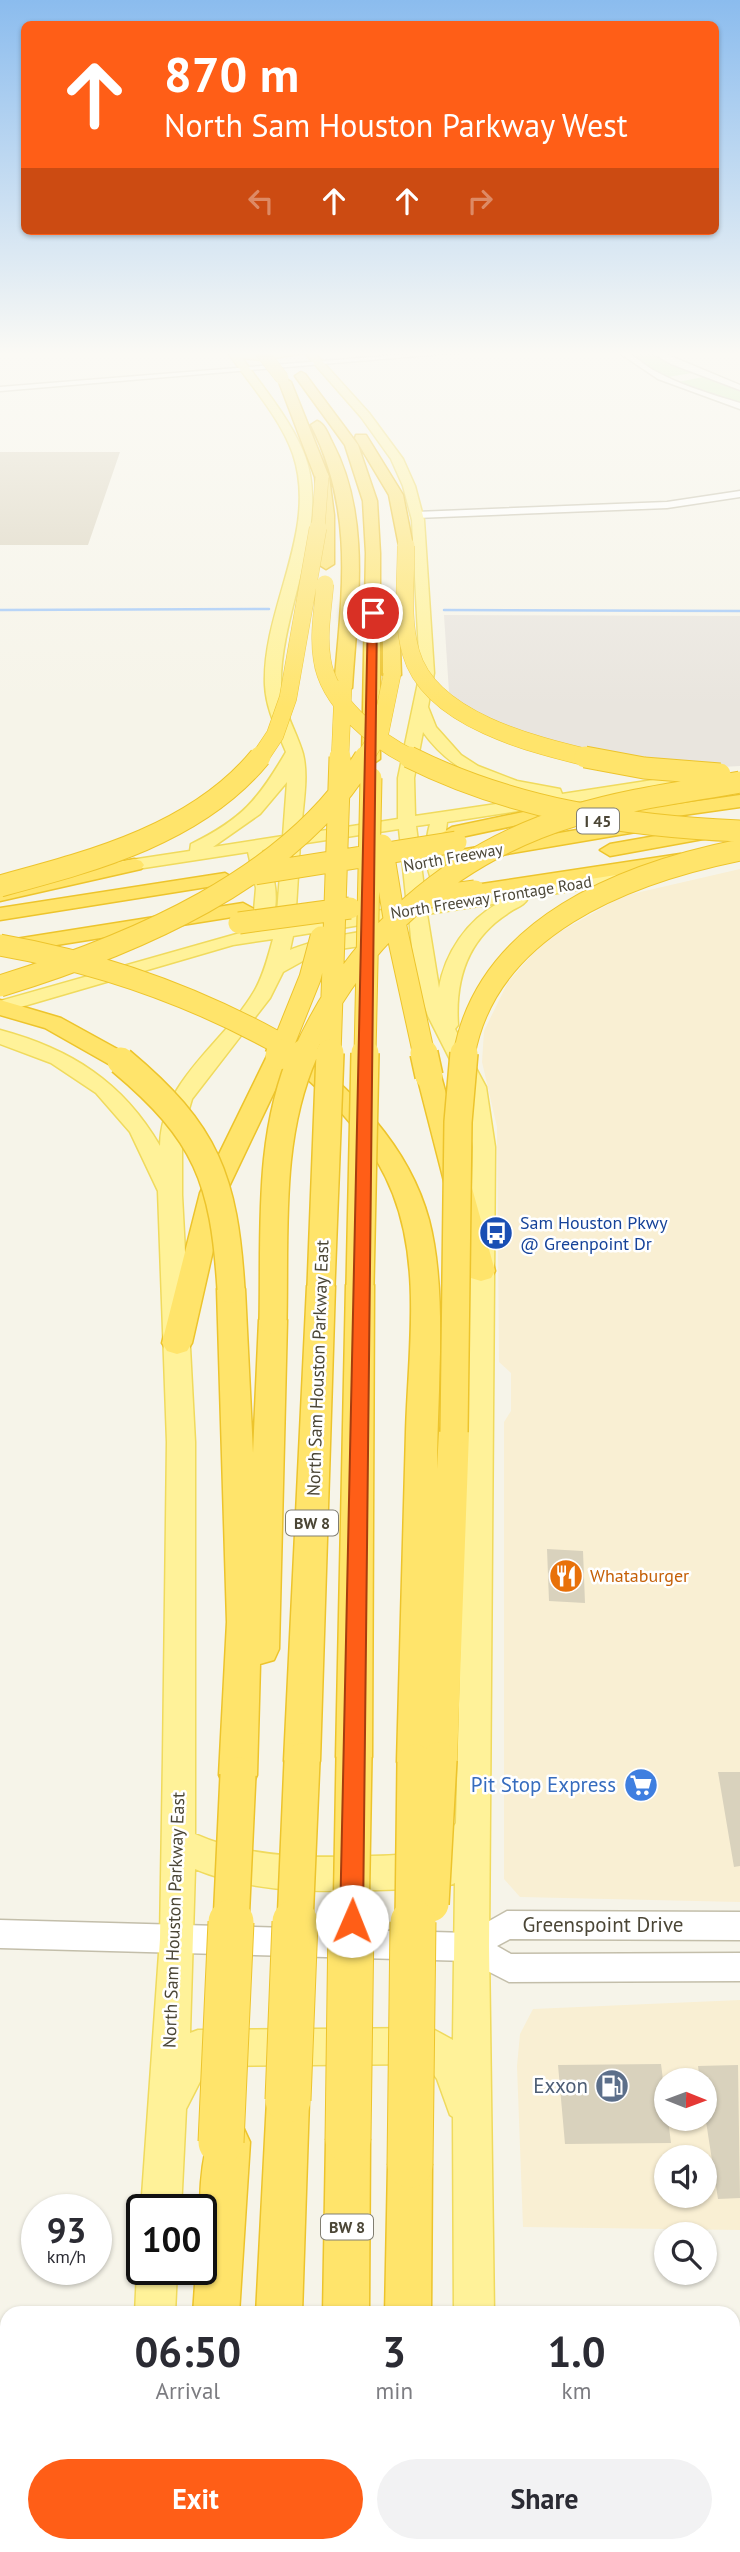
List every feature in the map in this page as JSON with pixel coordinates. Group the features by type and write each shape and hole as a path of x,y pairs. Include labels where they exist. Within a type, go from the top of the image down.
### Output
{"highway":[{"path":"320,469 328,523 322,662 336,695 363,724 429,767 468,785 516,801 636,824 740,829"},
{"name":"North Sam Houston Parkway East","path":"279,2306 321,1286 335,866 350,565 346,497 337,469"},
{"name":"BW 8","path":"346,2306 360,1285 372,687 373,552 370,501 360,469"},
{"path":"0,986 111,947 213,895 297,837 331,806 356,776 382,731 392,685 390,540 384,487 377,469"},
{"path":"381,469 392,487 403,523 411,654 423,677 446,699 493,728 566,755 657,771 740,773"},
{"path":"0,885 84,862 155,834 227,790 262,755 279,726 289,693 313,565 322,477"},
{"path":"0,948 235,909 464,858 740,773"},
{"path":"371,778 394,918 429,1076 481,1271"},
{"path":"215,2306 273,1320 278,1164 286,1108 305,1049 341,982 371,944 430,889 519,835 588,811 740,782"},
{"name":"North Freeway","path":"0,932 235,909 740,800"},
{"name":"North Freeway","path":"464,858 740,809"},
{"name":"North Freeway","path":"0,914 235,909 302,866 464,858 740,829"},
{"path":"464,858 740,853"},
{"path":"427,1761 454,1432 460,1097 464,1050 472,1020 487,991 505,966 531,939 568,911 610,888 646,873 740,853"},
{"path":"0,895 134,865"},
{"path":"177,1343 213,1193 276,1048 310,978 335,866"},
{"path":"0,948 82,961 203,1005 312,1070 357,1116 387,1156 402,1183 415,1220 424,1310 427,1761 408,2306"},
{"path":"0,1007 53,1023 102,1049 143,1078 179,1113 194,1133 217,1180 226,1221 231,1289 244,1622 246,1776"}],"main road":[{"path":"174,859 211,842 254,812 277,783 294,750 278,710 273,686 274,658 302,531 305,503 302,469"},
{"name":"North Sam Houston Parkway East","path":"400,469 417,518 427,673 405,795 416,908 429,992 449,1040 475,1087 482,1125 471,1947 470,2123 474,2306"},
{"path":"420,707 434,740 455,759 481,773 532,790 597,793"},
{"name":"North Sam Houston Parkway East","path":"162,2194 177,1939 181,1497 170,1195 171,1133 181,1099 201,1069 263,994 275,969 285,930 294,808 294,750"},
{"name":"North Freeway Frontage Road","path":"0,1007 235,909 285,930 416,908 464,858 597,793 740,773"},
{"path":"294,808 302,815 322,818 388,810 402,802 405,795"},
{"name":"North Freeway Frontage Road","path":"0,885 407,822 464,858 540,891 740,853"},
{"path":"224,850 253,853 262,861 264,921 254,932 235,909"},
{"path":"449,1040 445,1004 450,972 460,951 473,931 494,913 540,891"},
{"path":"275,969 285,959 306,948 395,936 413,940 421,946"},
{"path":"0,1037 54,1056 104,1087 142,1130 170,1195"},
{"path":"178,1844 203,1858 262,1871 444,1871 472,1829"},
{"name":"North Sam Houston Parkway East","path":"167,2112 198,2048 432,2046 442,2052 450,2063 470,2123"},
{"path":"156,2306 157,2285"}],"street":[{"path":"417,518 667,505 740,494"},
{"path":"417,518 670,509 740,500"},
{"name":"Greenspoint Drive","path":"471,1947 508,1925 740,1926"},
{"path":"0,1934 471,1947 509,1968 740,1967"}],"shaded area":[{"path":"444,615 740,616 740,766 684,769 533,740 468,708 449,692"},
{"path":"740,869 740,1902 520,1897 504,1879 504,1422 511,1411 511,1373 499,1362 497,1127 482,1062 484,1031 508,982 544,941 623,896"},
{"path":"740,2000 740,2230 717,2230 717,2222 654,2222 654,2229 523,2227 517,2066 520,2034 533,2009"}],"building":[{"path":"0,469 114,469 88,545 0,545"},
{"name":"Whataburger","path":"547,1549 583,1551 585,1603 549,1601"},
{"path":"718,1772 740,1772 740,1866 734,1867"},
{"name":"Exxon","path":"661,2064 662,2068 654,2068 654,2132 670,2132 671,2143 565,2144 558,2065"},
{"path":"738,2065 740,2198 718,2199 717,2145 710,2145 708,2132 718,2132 718,2068 698,2066"}],"waterway":[{"path":"0,610 269,609"},
{"path":"444,610 740,611"}],"place":[{"name":"Sam Houston Pkwy @ Greenpoint Dr","path":"496,1233"},
{"name":"Whataburger","path":"566,1576"},
{"name":"Pit Stop Express","path":"641,1785"},
{"name":"Exxon","path":"612,2086"}],"route":[{"path":"352,1921 360,1285 373,613"}]}
